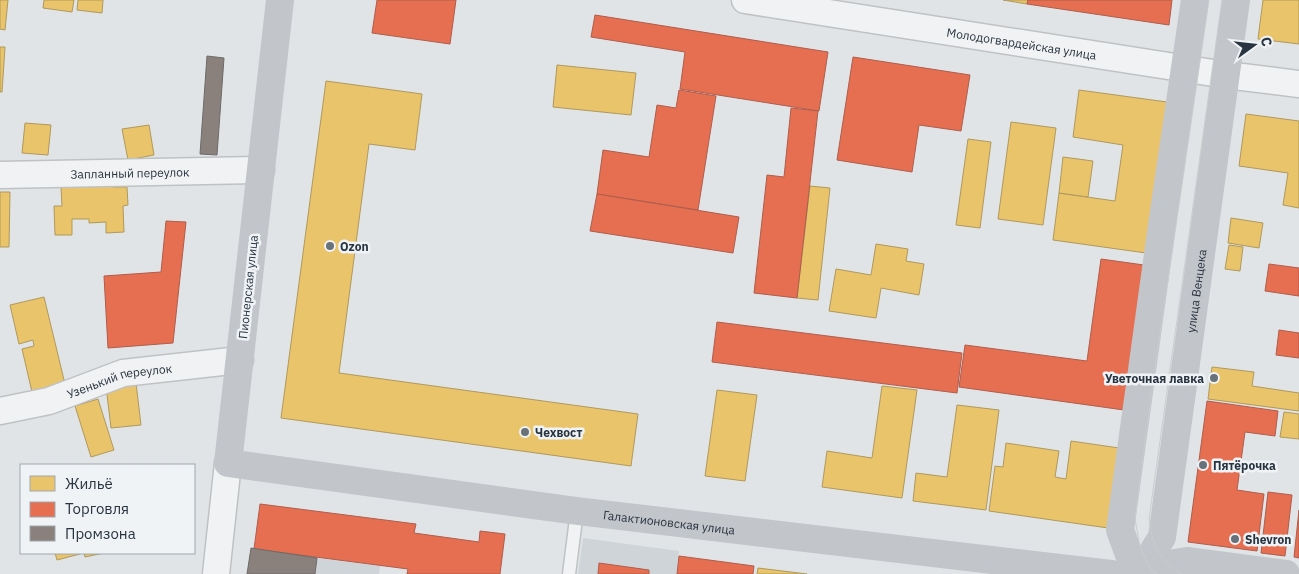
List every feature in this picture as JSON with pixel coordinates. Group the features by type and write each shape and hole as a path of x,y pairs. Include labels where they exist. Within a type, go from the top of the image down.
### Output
{"main road":[{"name":"Пионерская улица","path":"228,463 280,0"},
{"name":"улица Венцека","path":"1138,574 1120,530 1163,218 1196,0"},
{"name":"улица Венцека","path":"1138,574 1162,537 1236,0"},
{"name":"Галактионовская улица","path":"228,463 577,511 1111,574"},
{"path":"1146,574 1175,563 1187,561 1286,574"}],"street":[{"name":"Молодогвардейская улица","path":"745,0 1186,69 1299,84"},
{"name":"Запланный переулок","path":"0,175 261,170"},
{"name":"Узенький переулок","path":"0,410 49,401 123,373 240,360"},
{"name":"Пионерская улица","path":"216,574 228,463"}],"lane":[{"path":"569,574 577,511"}],"shaded area":[{"path":"583,538 679,551 677,574 578,574"},
{"path":"317,558 380,566 379,574 315,574"}],"building: Жильё":[{"path":"0,0 8,0 5,30 0,29"},
{"path":"44,0 74,0 72,12 43,8"},
{"path":"78,0 103,0 102,13 77,10"},
{"path":"1003,0 1028,0 1027,4"},
{"path":"1263,0 1299,0 1299,44 1258,39"},
{"path":"0,47 5,47 2,92 0,92"},
{"path":"557,65 636,73 631,115 553,107"},
{"path":"326,81 422,94 415,150 369,144 339,373 638,414 631,466 281,418"},
{"path":"1079,90 1167,102 1146,253 1053,240 1059,193 1115,201 1123,145 1073,137"},
{"path":"1246,114 1299,121 1299,208 1283,205 1288,173 1239,166"},
{"path":"1011,122 1056,128 1043,225 998,219"},
{"path":"25,123 51,125 48,155 22,153"},
{"path":"149,125 154,155 128,160 122,129"},
{"path":"968,139 991,142 980,228 956,225"},
{"path":"1063,157 1093,161 1088,197 1059,193"},
{"path":"113,182 113,187 127,187 128,205 123,206 124,232 106,233 106,222 89,223 89,219 72,219 72,235 55,235 54,206 62,206 61,187 76,187 76,183"},
{"path":"810,186 830,188 818,300 797,298"},
{"path":"0,192 10,192 9,247 0,247"},
{"path":"1231,218 1263,223 1259,248 1228,243"},
{"path":"876,244 908,249 906,261 924,264 919,295 881,288 876,318 829,311 836,269 871,275"},
{"path":"1229,245 1243,247 1240,271 1225,269"},
{"path":"44,297 65,384 32,392 22,349 34,346 33,340 19,344 10,305"},
{"path":"1212,367 1254,372 1252,386 1299,393 1299,411 1208,399"},
{"path":"136,383 141,425 111,428 106,386"},
{"path":"882,386 917,390 902,498 822,487 827,451 872,458"},
{"path":"717,390 757,395 745,481 705,476"},
{"path":"98,399 114,450 91,457 75,406"},
{"path":"957,405 999,410 986,510 913,501 916,473 947,477"},
{"path":"1284,412 1299,414 1299,439 1280,437"},
{"path":"1071,441 1119,448 1108,528 989,511 995,466 1003,467 1006,443 1059,451 1055,477 1066,479"},
{"path":"55,554 80,554 57,560"},
{"path":"84,554 99,554 85,557"},
{"path":"758,568 807,574 757,574"}],"building: Торговля":[{"path":"377,0 456,0 450,44 372,33"},
{"path":"1028,0 1172,0 1169,25 1027,4"},
{"path":"595,15 828,52 819,111 680,89 685,52 591,37"},
{"path":"853,57 970,75 961,131 919,125 912,172 837,160"},
{"path":"679,90 716,96 698,210 597,194 603,150 649,157 657,105 676,108"},
{"path":"791,108 818,111 797,298 754,293 767,175 784,177"},
{"path":"597,194 739,217 733,253 590,231"},
{"path":"166,221 186,222 173,343 108,348 104,276 161,272"},
{"path":"1101,259 1144,265 1124,410 959,387 965,345 1087,361"},
{"path":"1269,264 1299,268 1299,296 1265,291"},
{"path":"717,322 962,353 957,393 712,362"},
{"path":"1279,330 1299,333 1299,358 1276,355"},
{"path":"1207,401 1278,411 1275,436 1245,432 1237,490 1264,494 1257,551 1188,542"},
{"path":"1268,492 1292,495 1285,556 1261,553"},
{"path":"260,504 416,524 414,533 479,542 480,531 505,534 500,574 407,574 408,569 254,549"},
{"path":"1299,510 1299,558 1294,557"},
{"path":"679,556 754,566 753,574 677,574"},
{"path":"599,563 649,570 649,574 598,574"}],"building: Промзона":[{"path":"207,56 224,58 217,155 200,154"},
{"path":"251,548 317,558 315,574 247,574"}],"tram line":[{"path":"1156,574 1152,571 1140,547 1135,519 1152,389 1209,0"},
{"path":"1182,574 1162,558 1152,536 1149,519 1222,0"}],"place":[{"name":"Ozon","path":"330,246"},
{"name":"Уветочная лавка","path":"1214,378"},
{"name":"Чехвост","path":"525,432"},
{"name":"Пятёрочка","path":"1203,465"},
{"name":"Shevron","path":"1235,539"}]}
